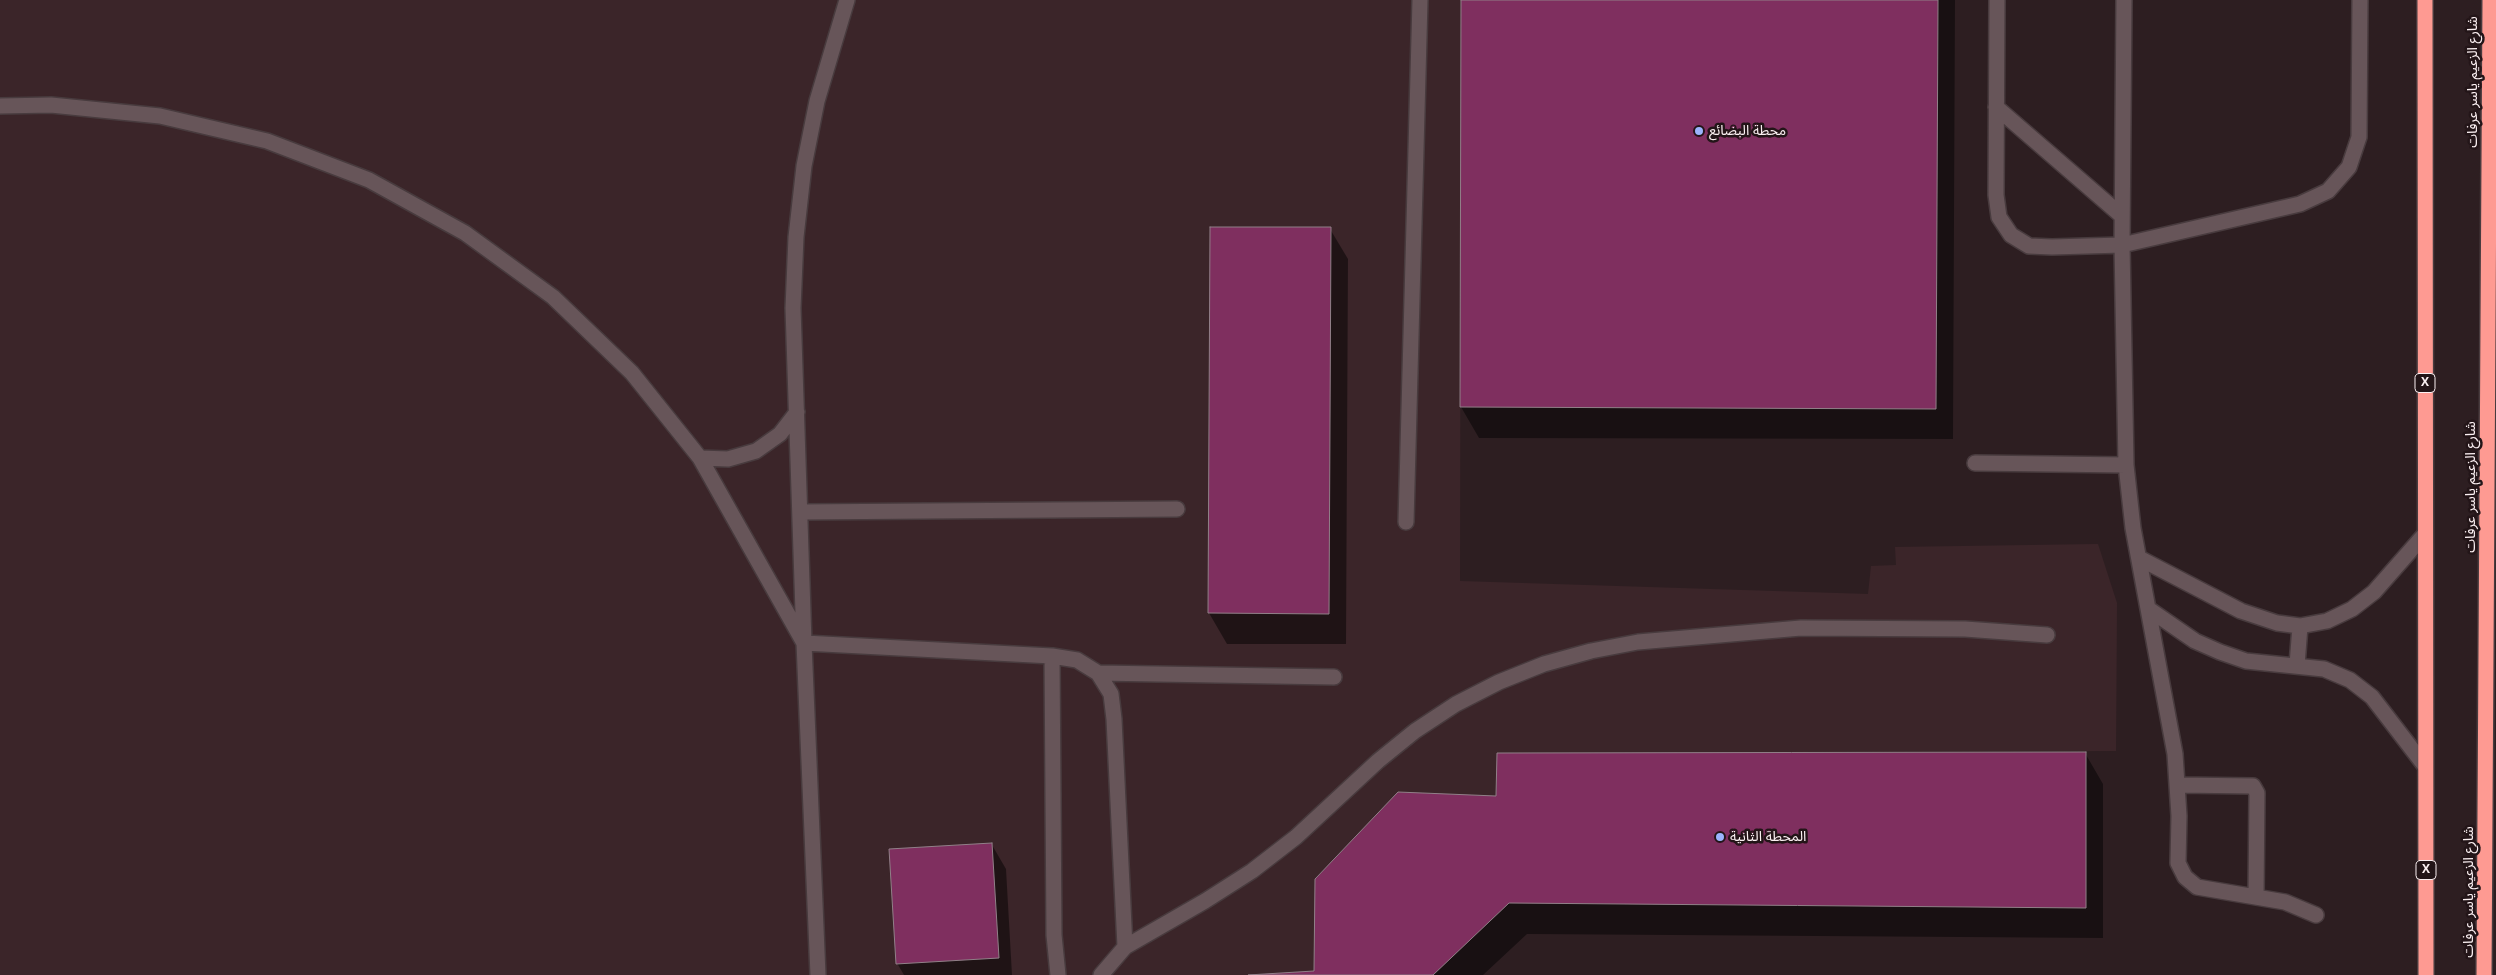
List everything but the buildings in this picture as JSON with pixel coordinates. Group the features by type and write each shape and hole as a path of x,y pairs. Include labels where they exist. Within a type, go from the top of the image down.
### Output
{"highway":[{"name":"X","path":"2425,0 2426,975"},
{"name":"شارع الزعيم ياسر عرفات","path":"2484,975 2490,0"}],"lane":[{"path":"818,975 804,643 793,308 796,237 804,166 817,101 847,0"},
{"path":"1406,522 1420,0"},
{"path":"1997,0 1996,107 1997,202 1999,217 2011,235 2030,246 2122,245 2300,204 2328,191 2350,167 2359,137 2360,0"},
{"path":"2124,0 2122,245 2126,465 2139,558 2150,610 2179,785 2178,863 2184,877 2197,887 2285,902 2316,915"},
{"path":"0,106 51,105 160,116 267,141 369,180 465,232 553,297 632,372 700,458 804,643"},
{"path":"1996,107 2122,216"},
{"path":"700,458 728,459 756,451 780,434 797,412"},
{"path":"1975,463 2126,465"},
{"path":"801,512 1177,510"},
{"path":"2139,558 2241,610 2277,624 2300,626 2327,621 2352,609 2374,592 2425,534"},
{"path":"2150,610 2187,636 2220,652 2246,661 2324,669 2350,680 2372,697 2425,766"},
{"path":"2297,665 2300,626"},
{"path":"1101,975 1125,947 1252,871 1296,837 1378,761 1415,731 1456,704 1499,682 1544,664 1591,651 1638,642 1792,629 1901,627 2047,634"},
{"path":"804,643 1052,656 1077,660 1098,673 1111,694 1114,719 1125,947"},
{"path":"1052,656 1054,935 1058,975"},
{"path":"1098,673 1334,677"},
{"path":"2179,785 2253,786 2257,793 2256,897"}],"shaded area":[{"path":"0,0 1461,0 1460,581 1868,594 1871,566 1896,565 1895,547 2098,544 2117,603 2116,751 1497,753 1496,796 1398,792 1315,878 1314,971 1248,975 0,975"}],"place":[{"name":"محطة البضائع","path":"1699,131"},
{"name":"المحطة الثانية","path":"1720,837"}]}
